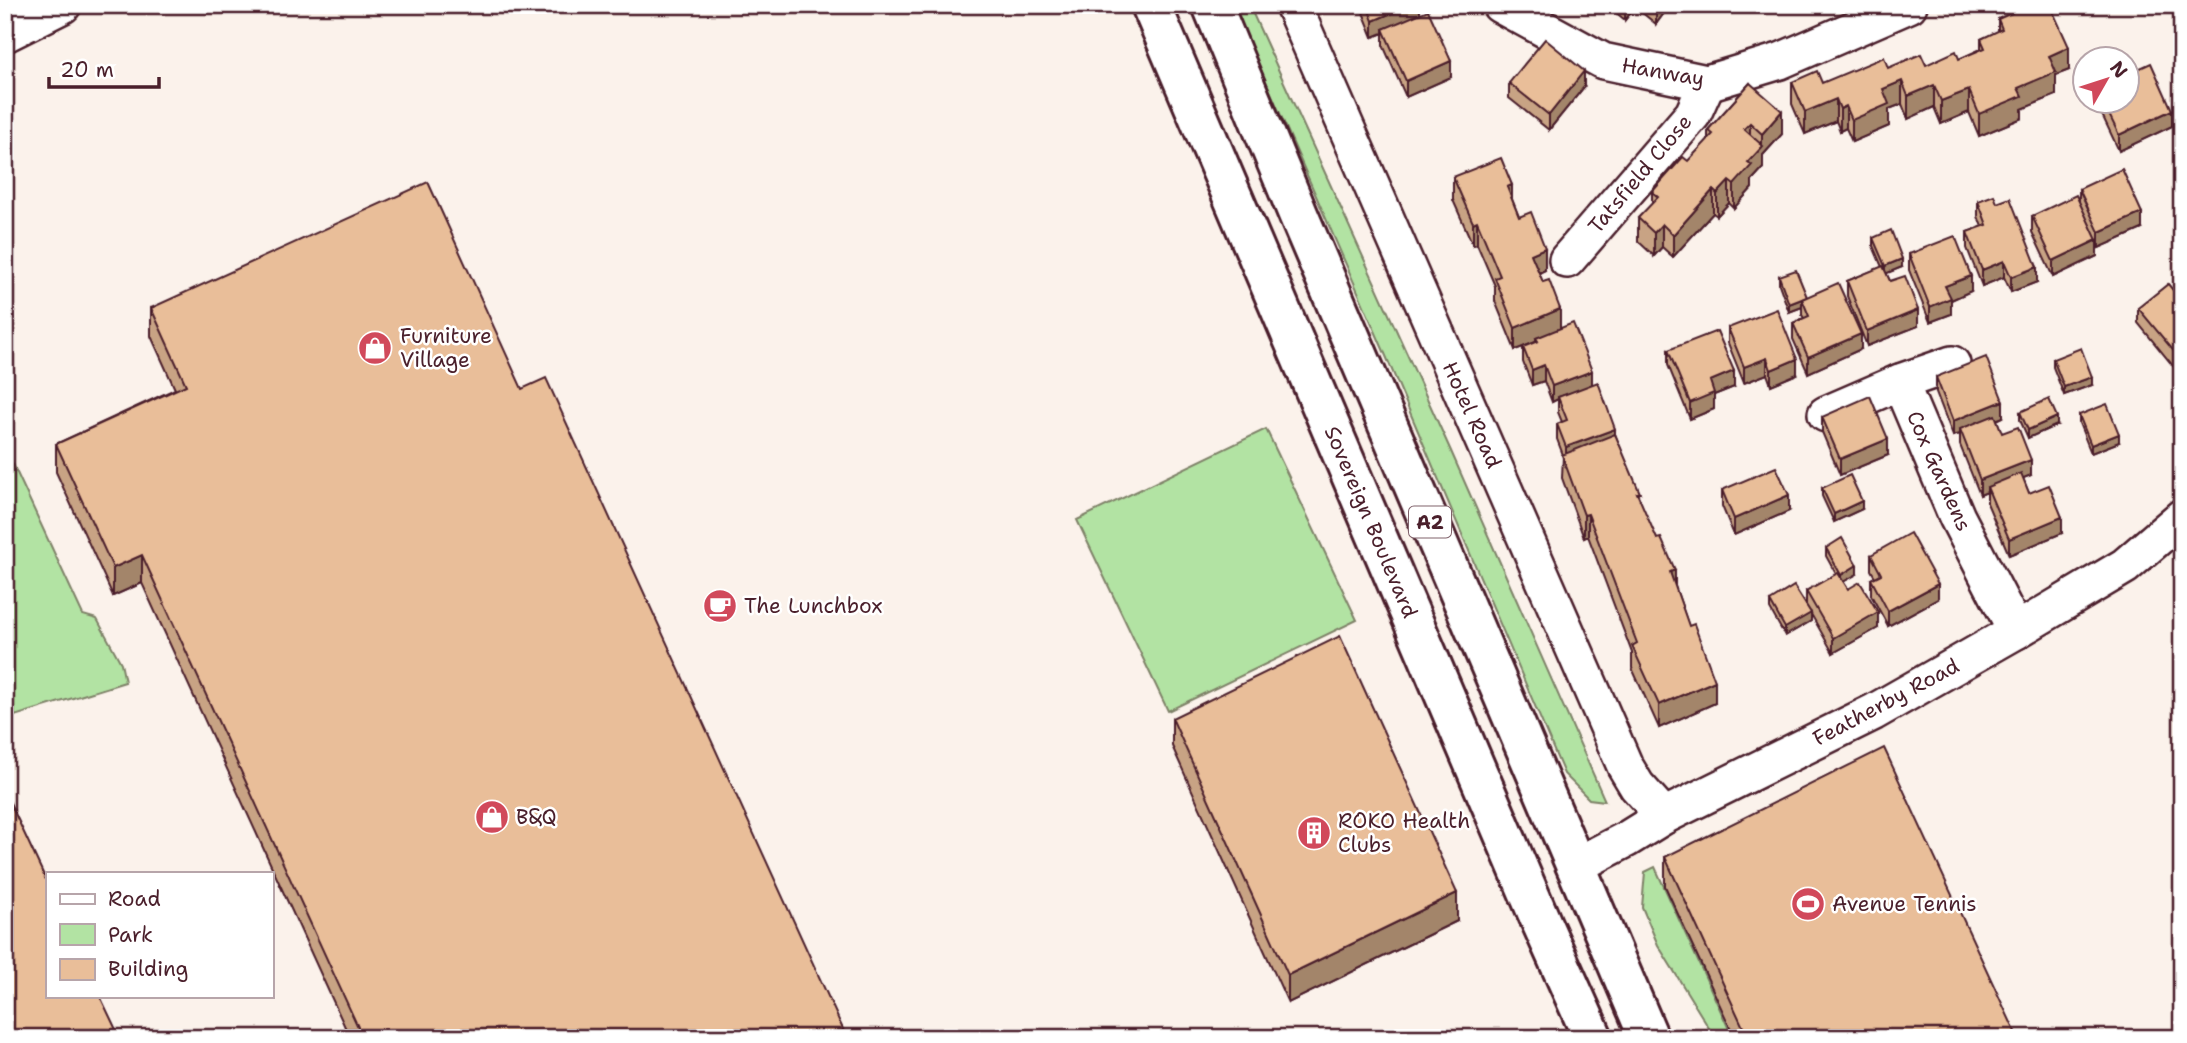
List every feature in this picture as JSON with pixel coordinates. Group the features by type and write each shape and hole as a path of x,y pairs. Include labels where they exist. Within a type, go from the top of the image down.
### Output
{"main road":[{"name":"Sovereign Boulevard","path":"1151,5 1542,925 1593,1038"},
{"name":"A2","path":"1212,5 1297,214 1649,1038"}],"street":[{"path":"5,34 63,5"},
{"name":"Hotel Road","path":"1293,5 1625,766 1637,786 1664,816"},
{"name":"Hanway","path":"1500,5 1603,61 1707,83 1780,61 1909,5"},
{"name":"Tatsfield Close","path":"1567,260 1693,114 1707,83"},
{"path":"1826,414 1900,382 1952,364"},
{"name":"Cox Gardens","path":"1900,382 1957,517 2016,631"},
{"name":"Featherby Road","path":"1577,865 1664,816 1874,712 2016,631 2125,566 2182,517"}],"green space":[{"path":"1240,5 1249,5 1450,449 1605,801 1589,799 1564,774 1237,15"},
{"path":"1266,429 1357,620 1168,711 1077,520"},
{"path":"5,447 83,615 97,619 121,663 125,682 5,719"},
{"path":"1655,867 1733,1038 1715,1038 1658,945 1642,907 1645,872"}],"building":[{"path":"1367,5 1410,5 1373,21"},
{"path":"2008,5 2050,5 2069,47 2049,56 2056,72 2018,88 2022,96 1979,114 1969,90 1941,101 1934,85 1908,96 1902,81 1883,89 1889,104 1852,120 1846,106 1840,109 1836,99 1805,112 1792,82 1817,71 1822,83 1884,57 1888,68 1921,54 1926,65 1956,51 1959,59 1985,48 1981,39 2002,29 1998,19 2012,13"},
{"path":"1428,10 1451,61 1406,81 1383,29"},
{"path":"1545,39 1584,71 1549,115 1509,83"},
{"path":"2151,63 2172,110 2119,135 2110,116 2142,116 2142,67"},
{"path":"1750,83 1782,111 1762,134 1750,123 1744,129 1763,146 1748,162 1752,165 1734,185 1729,181 1717,194 1713,190 1673,235 1662,224 1654,233 1638,218 1658,197 1652,192 1683,157 1688,161 1713,134 1708,130"},
{"path":"1501,158 1512,185 1507,187 1519,217 1531,212 1545,248 1531,254 1543,282 1549,280 1560,309 1515,328 1495,278 1500,276 1477,221 1473,223 1453,177"},
{"path":"2122,169 2142,213 2099,232 2079,189"},
{"name":"B&Q","path":"428,182 522,389 546,378 847,1038 363,1038 142,555 113,568 56,444 186,385 151,308"},
{"path":"1994,195 1997,203 2010,198 2037,267 2011,277 2004,261 1982,270 1967,232 1987,225 1978,201"},
{"path":"2076,195 2097,240 2053,261 2032,216"},
{"path":"1891,230 1902,259 1885,266 1873,238"},
{"path":"1955,236 1971,276 1945,286 1951,298 1930,307 1909,254"},
{"path":"1883,266 1890,281 1905,276 1918,310 1867,331 1847,281"},
{"path":"1796,270 1807,297 1789,304 1779,276"},
{"path":"1838,283 1861,334 1808,357 1793,323 1809,316 1802,299"},
{"path":"2168,284 2182,301 2182,361 2138,308"},
{"path":"1777,309 1797,359 1771,370 1767,358 1744,367 1728,328"},
{"path":"1573,323 1592,371 1552,386 1544,365 1532,370 1523,347 1538,341 1536,338"},
{"path":"1717,331 1734,371 1710,381 1714,393 1690,403 1668,350"},
{"path":"2081,348 2092,377 2064,387 2053,359"},
{"path":"1986,357 2003,401 1953,421 1936,377"},
{"path":"1598,382 1615,429 1566,447 1557,424 1567,420 1558,397"},
{"path":"1870,396 1888,439 1840,459 1822,417"},
{"path":"2049,399 2057,417 2028,430 2020,412"},
{"path":"2107,404 2119,434 2091,445 2079,415"},
{"path":"1995,415 2002,433 2018,427 2031,460 1980,480 1960,429"},
{"path":"1615,434 1657,539 1661,538 1675,570 1670,572 1689,626 1694,624 1715,681 1659,705 1632,646 1637,643 1588,514 1584,515 1562,455"},
{"path":"1776,467 1789,495 1734,519 1722,490"},
{"path":"2021,473 2029,493 2049,485 2062,517 2009,539 1987,487"},
{"path":"1850,475 1862,501 1834,514 1822,488"},
{"path":"1910,533 1938,584 1888,611 1871,579 1881,574 1871,555"},
{"path":"1842,538 1857,565 1841,575 1826,548"},
{"path":"1838,573 1848,589 1860,582 1878,612 1833,638 1806,591"},
{"path":"1794,586 1811,613 1785,628 1770,601"},
{"name":"ROKO Health Clubs","path":"1340,636 1457,893 1288,975 1172,718"},
{"name":"Avenue Tennis","path":"1884,748 2018,1038 1748,1038 1665,857"},
{"path":"5,792 46,880 46,998 101,998 120,1038 5,1038"}],"place":[{"name":"Furniture Village","path":"375,348"},
{"name":"The Lunchbox","path":"720,606"},
{"name":"B&Q","path":"492,817"},
{"name":"ROKO Health Clubs","path":"1314,833"},
{"name":"Avenue Tennis","path":"1808,904"}]}
